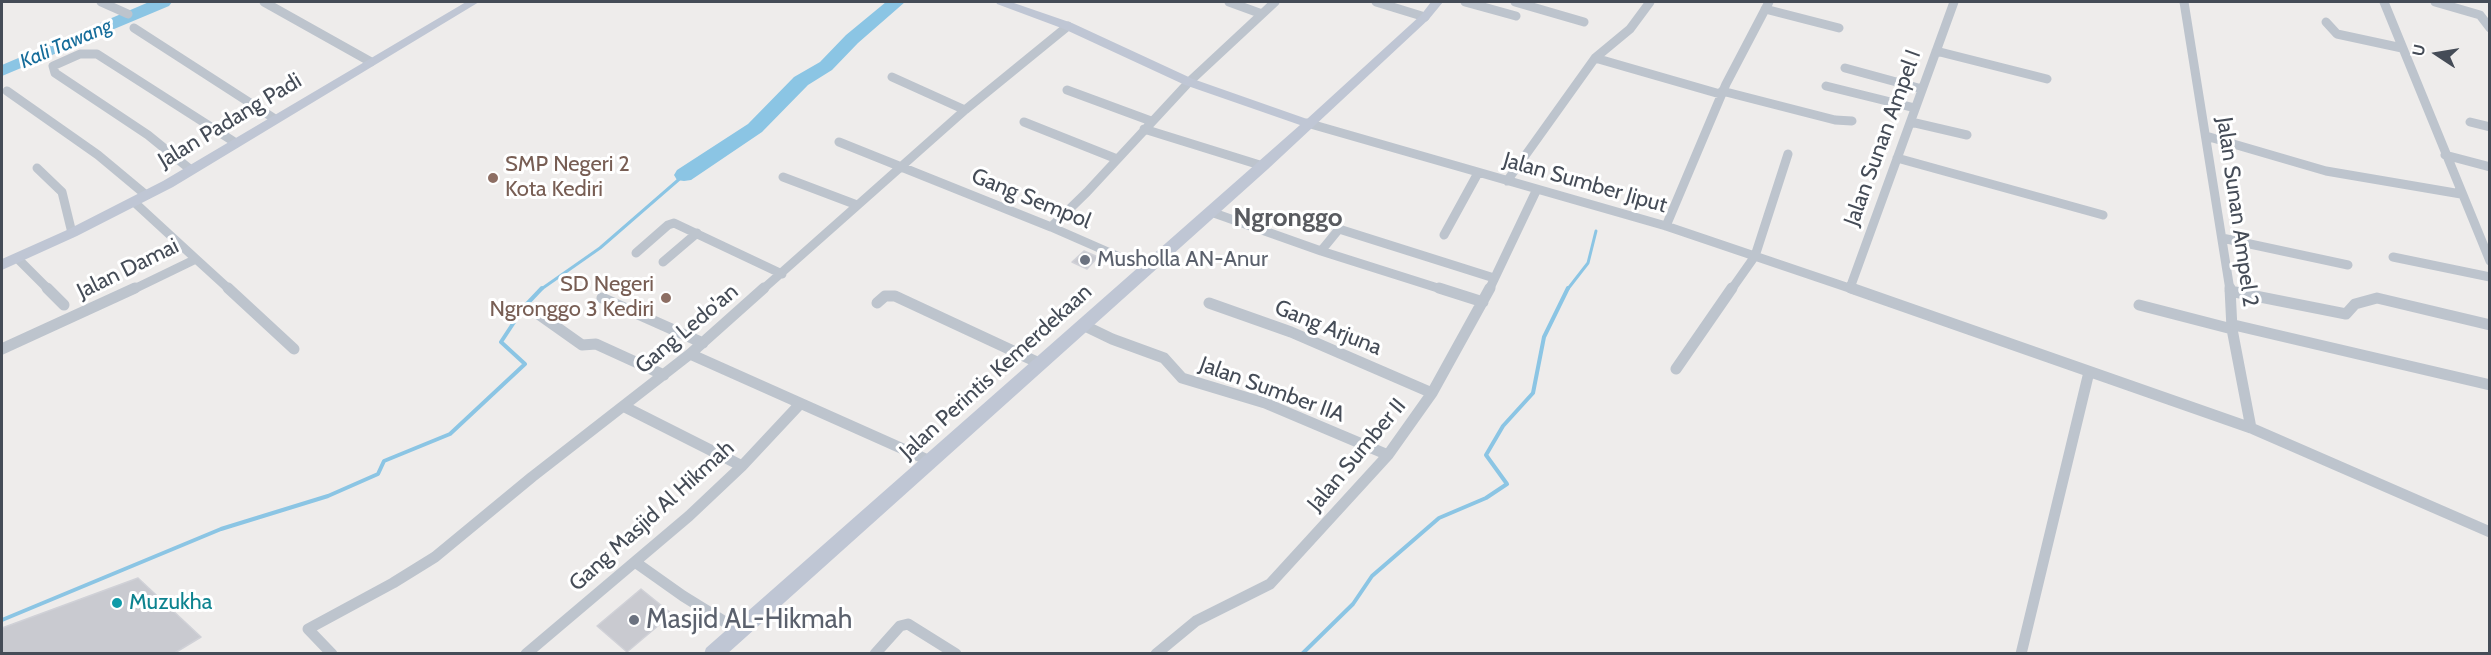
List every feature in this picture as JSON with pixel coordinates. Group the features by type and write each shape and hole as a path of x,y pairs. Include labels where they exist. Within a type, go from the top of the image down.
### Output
{"main road":[{"path":"1001,2 1068,26 1189,82 1307,123"},
{"name":"Jalan Perintis Kemerdekaan","path":"713,654 1263,166 1425,16 1437,2"},
{"name":"Jalan Padang Padi","path":"2,266 134,202 191,170 466,3"}],"street":[{"path":"101,2 128,14"},
{"path":"264,2 371,62"},
{"path":"1229,2 1262,14"},
{"path":"1051,227 1189,82 1275,2"},
{"path":"1376,2 1425,16"},
{"path":"1465,2 1516,16"},
{"path":"1515,2 1584,22"},
{"path":"1507,181 1595,58 1630,29 1650,2"},
{"name":"Jalan Sunan Ampel I","path":"1850,288 1953,2"},
{"name":"Jalan Sunan Ampel 2","path":"2184,2 2230,291 2233,327 2251,428"},
{"path":"2384,2 2490,261"},
{"path":"2435,2 2480,15 2490,28"},
{"path":"1666,226 1721,92 1767,5 1839,28"},
{"path":"2326,22 2337,34 2402,48"},
{"name":"Gang Ledo'an","path":"332,654 308,629 435,558 532,477 625,407 690,354 965,110 1068,26"},
{"path":"134,28 275,119"},
{"path":"1936,51 2047,78"},
{"path":"191,170 148,135 55,73 53,66 79,54 97,54 236,143"},
{"path":"1595,58 1835,120 1852,120"},
{"path":"1845,68 1922,89"},
{"path":"892,77 965,110"},
{"path":"1826,86 1915,108"},
{"path":"1067,90 1151,121"},
{"path":"7,91 98,155 146,195"},
{"path":"1023,122 1117,159"},
{"path":"1911,122 1967,135"},
{"path":"2470,122 2490,127"},
{"name":"Jalan Sumber Jiput","path":"1307,123 1666,226 1850,288 2251,428 2490,532"},
{"path":"1144,129 1263,166"},
{"path":"2206,136 2326,171 2461,194"},
{"name":"Gang Sempol","path":"839,142 1051,227 1147,269"},
{"path":"1676,369 1755,256 1788,154"},
{"path":"2445,155 2490,167"},
{"path":"1897,158 2103,215"},
{"path":"37,168 62,192 72,233"},
{"path":"1444,235 1478,173"},
{"path":"783,177 857,205"},
{"name":"Jalan Sumber II","path":"1156,654 1196,621 1270,584 1388,455 1432,393 1483,302 1537,189"},
{"name":"Jalan Damai","path":"2,349 188,265 196,258 134,202"},
{"path":"1211,212 1321,251 1483,302"},
{"path":"636,253 670,224 697,233 782,274"},
{"path":"1321,251 1339,229 1494,278"},
{"path":"663,262 697,233"},
{"path":"2222,238 2348,265"},
{"path":"2393,257 2490,277"},
{"path":"17,258 64,305"},
{"path":"196,258 294,349"},
{"path":"2230,291 2346,314 2349,314 2355,304 2378,298 2490,325"},
{"path":"878,303 885,296 896,297 1039,363"},
{"path":"603,298 703,343"},
{"name":"Gang Arjuna","path":"1209,303 1291,332 1432,393"},
{"path":"2139,305 2490,385"},
{"path":"534,311 582,345 596,344 664,375"},
{"name":"Jalan Sumber IIA","path":"1083,325 1112,339 1164,358 1182,378 1265,404 1388,455"},
{"path":"690,354 930,461"},
{"path":"2021,654 2089,372"},
{"name":"Gang Masjid Al Hikmah","path":"526,654 689,516 742,466 800,404"},
{"path":"625,407 742,466"},
{"path":"634,562 738,630"},
{"path":"875,654 900,626 908,624 956,654"}],"building":[{"name":"Musholla AN-Anur","path":"1084,251 1098,257 1087,269 1072,262"},
{"name":"Muzukha","path":"138,578 201,637 173,654 2,654 2,628"},
{"name":"Masjid AL-Hikmah","path":"641,589 672,614 627,652 597,626"}],"waterway":[{"name":"Kali Tawang","path":"2,71 163,2"},
{"path":"684,175 755,128 801,81 826,66 852,39 896,2"},
{"path":"540,290 600,248 684,175"},
{"path":"1567,290 1588,263 1596,231"},
{"path":"2,620 221,529 328,496 378,474 384,461 450,434 525,364 501,342 524,307 540,290"},
{"path":"1302,654 1353,604 1372,576 1439,518 1486,498 1507,484 1486,455 1503,426 1533,393 1544,337 1567,290"}],"place":[{"name":"SMP Negeri 2 Kota Kediri","path":"493,178"},
{"name":"Musholla AN-Anur","path":"1085,260"},
{"name":"SD Negeri Ngronggo 3 Kediri","path":"666,298"},
{"name":"Muzukha","path":"117,603"},
{"name":"Masjid AL-Hikmah","path":"634,620"}],"district":[{"name":"Ngronggo","path":"1288,218"}]}
